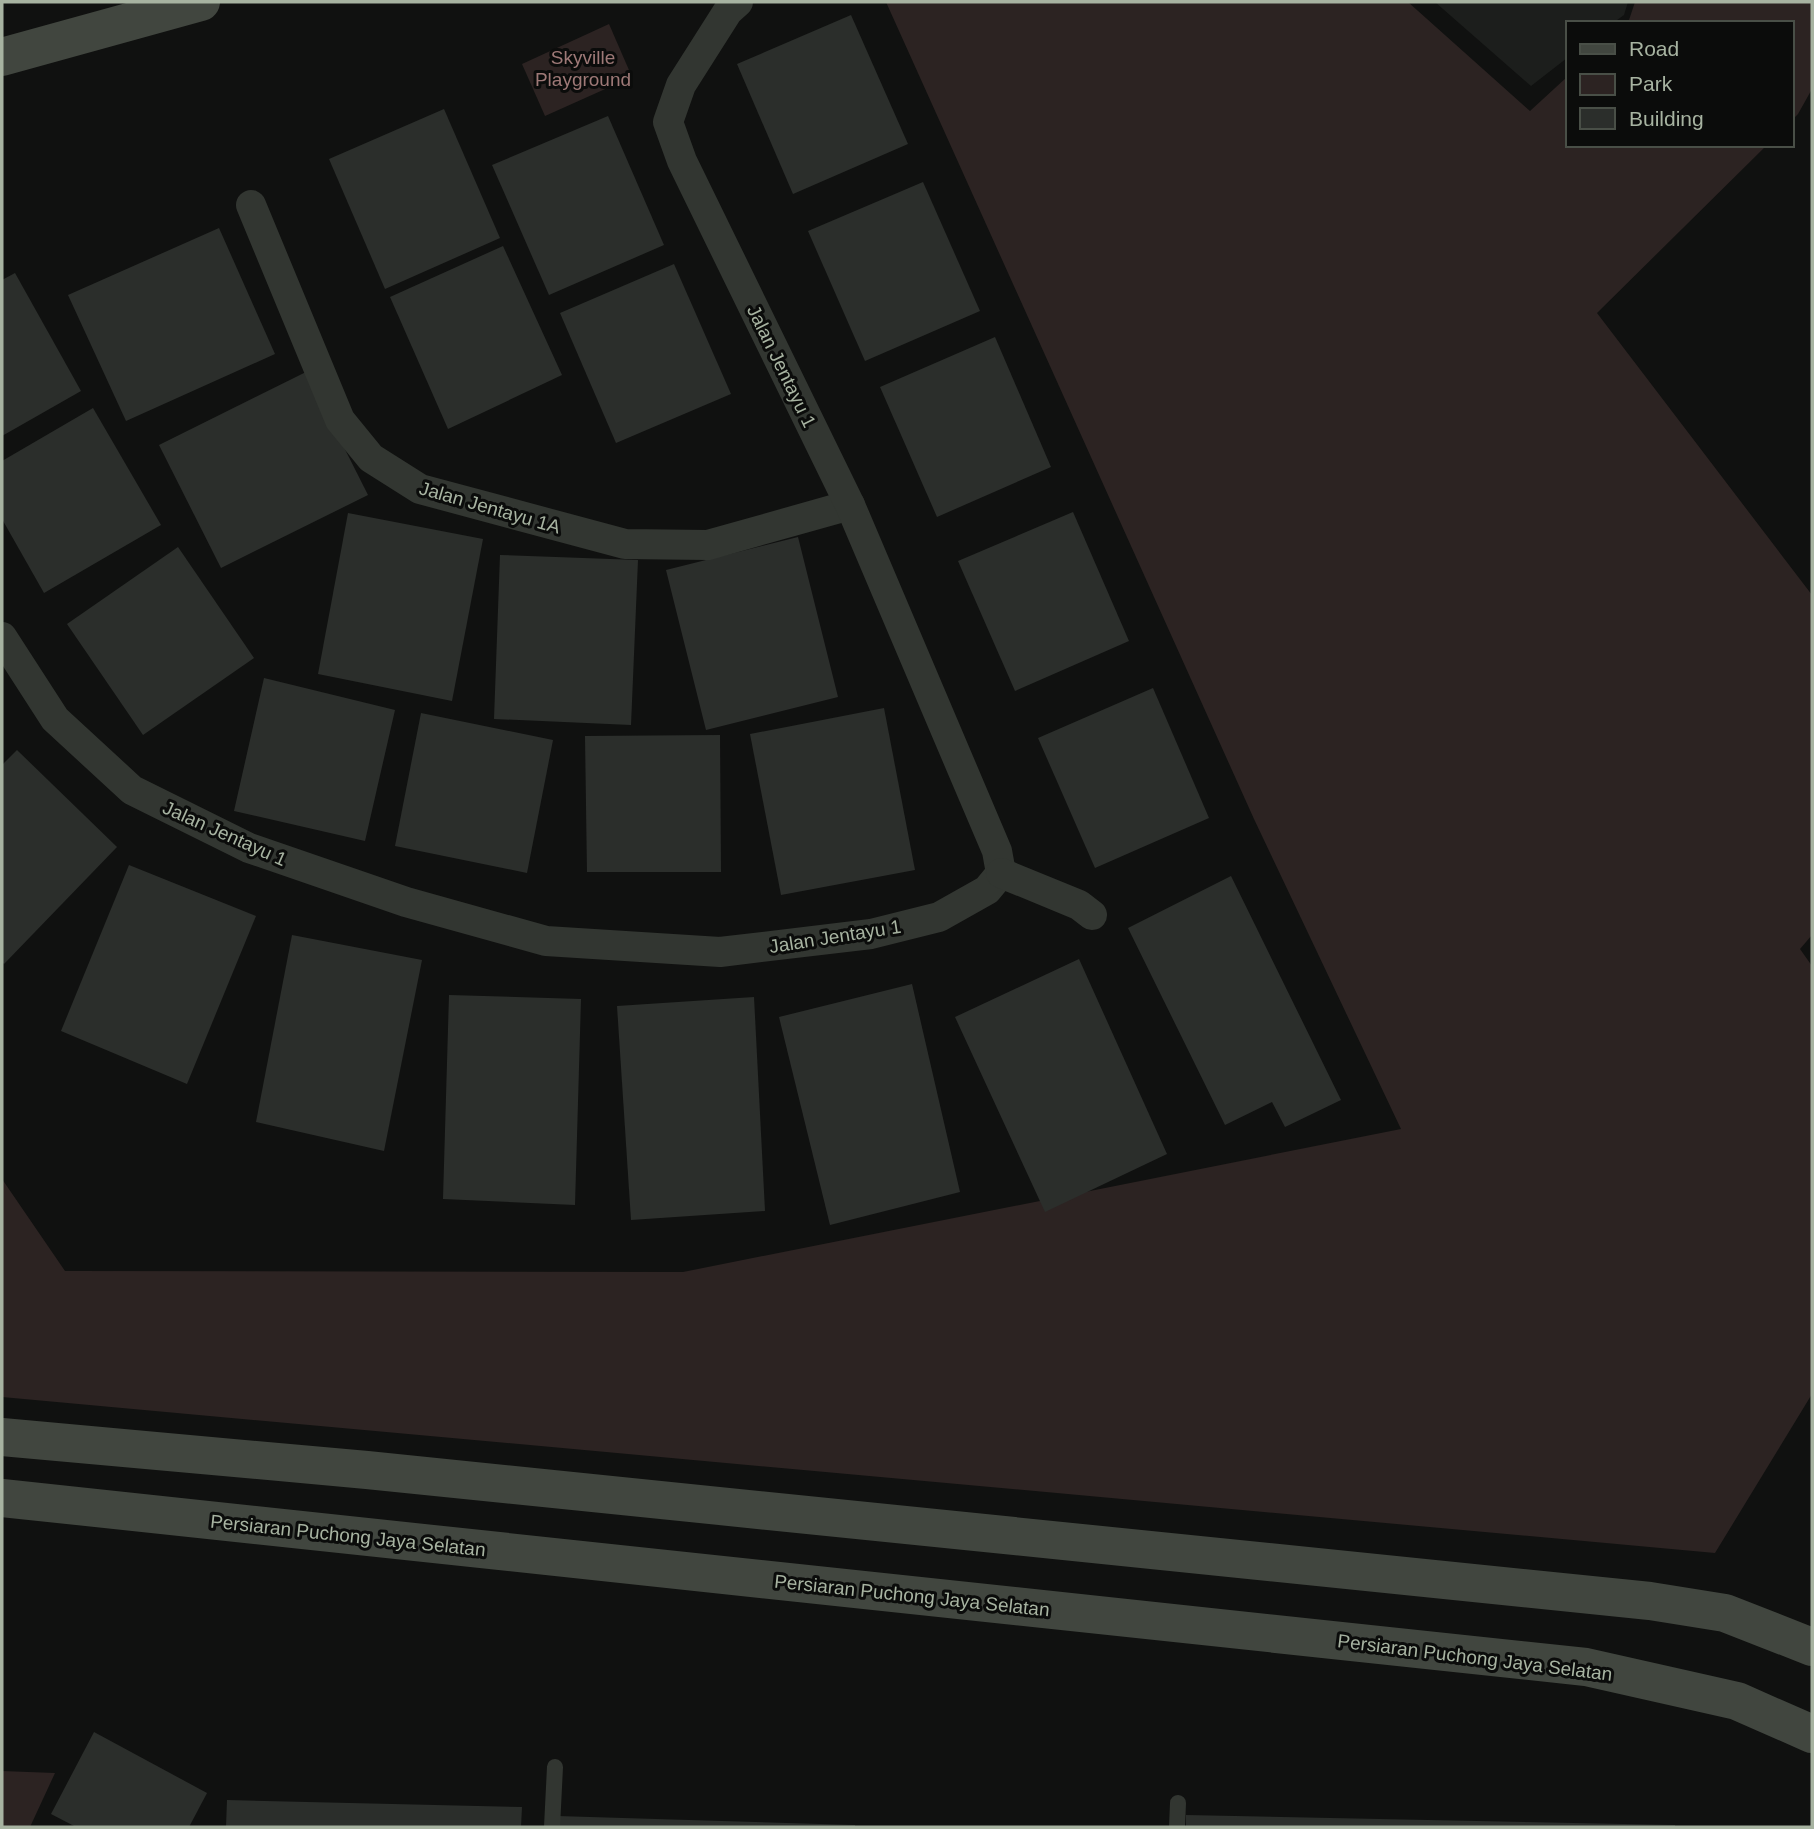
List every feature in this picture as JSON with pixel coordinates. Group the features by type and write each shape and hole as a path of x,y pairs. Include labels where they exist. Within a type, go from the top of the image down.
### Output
{"main road":[{"path":"2,58 201,2"},
{"path":"2,1437 408,1475 1650,1601 1725,1613 1812,1647"},
{"name":"Persiaran Puchong Jaya Selatan","path":"2,1498 1586,1667 1737,1701 1812,1734"}],"street":[{"name":"Jalan Jentayu 1","path":"2,637 55,719 132,790 249,848 406,902 546,941 720,952 871,934 939,917 987,890 1000,873 997,851 849,505 682,161 668,122 681,85 728,11 738,2"},
{"name":"Jalan Jentayu 1A","path":"251,205 340,420 371,458 419,489 625,544 708,544 849,505"},
{"path":"1000,873 1079,905 1091,915"}],"lane":[{"path":"552,1827 555,1767"},
{"path":"1177,1827 1178,1803"}],"shaded area":[{"path":"1435,2 1628,2 1624,15 1616,21 1566,21 1566,59 1531,86"}],"green space":[{"path":"886,2 1408,2 1530,111 1566,78 1566,147 1765,147 1597,313 1812,595 1812,935 1800,949 1812,966 1812,1394 1715,1553 2,1397 2,1179 65,1271 683,1272 1401,1129 1254,819"},
{"path":"1635,2 1812,2 1812,89 1793,119 1793,21 1629,21"},
{"name":"Skyville Playground","path":"609,24 632,77 545,116 522,64"},
{"path":"2,1771 55,1773 30,1827 2,1827"}],"building":[{"path":"851,15 908,144 793,194 737,64"},
{"path":"444,109 500,238 385,289 329,159"},
{"path":"608,116 664,245 549,295 492,165"},
{"path":"923,182 980,311 865,361 808,231"},
{"path":"219,228 275,354 126,421 68,295"},
{"path":"503,246 562,375 448,429 390,297"},
{"path":"674,264 731,394 616,443 560,313"},
{"path":"15,273 81,391 2,436 2,280"},
{"path":"995,337 1051,467 937,517 880,387"},
{"path":"306,372 368,495 221,568 159,445"},
{"path":"93,408 161,525 44,593 2,519 2,461"},
{"path":"1073,512 1129,641 1015,691 958,561"},
{"path":"348,513 483,539 452,701 318,674"},
{"path":"798,537 838,697 706,730 666,570"},
{"path":"178,547 254,658 143,735 67,624"},
{"path":"500,555 638,560 631,725 494,719"},
{"path":"264,678 395,710 365,841 234,811"},
{"path":"1153,688 1209,818 1095,868 1038,738"},
{"path":"884,708 915,870 781,895 750,734"},
{"path":"421,713 553,740 527,873 395,846"},
{"path":"720,735 721,872 587,872 585,736"},
{"path":"17,750 117,847 4,964 2,765"},
{"path":"129,865 256,916 187,1084 61,1031"},
{"path":"1231,876 1341,1100 1285,1127 1272,1102 1225,1125 1128,928"},
{"path":"292,935 422,960 384,1151 256,1122"},
{"path":"1079,959 1167,1154 1045,1212 955,1017"},
{"path":"912,984 960,1192 830,1225 779,1017"},
{"path":"449,995 581,999 575,1205 443,1199"},
{"path":"754,997 765,1211 631,1220 617,1006"},
{"path":"94,1732 207,1793 189,1827 76,1827 51,1814"},
{"path":"227,1800 522,1807 521,1827 226,1827"},
{"path":"1186,1815 1675,1825 1675,1827 1186,1827"},
{"path":"557,1816 855,1825 855,1827 557,1827"}]}
